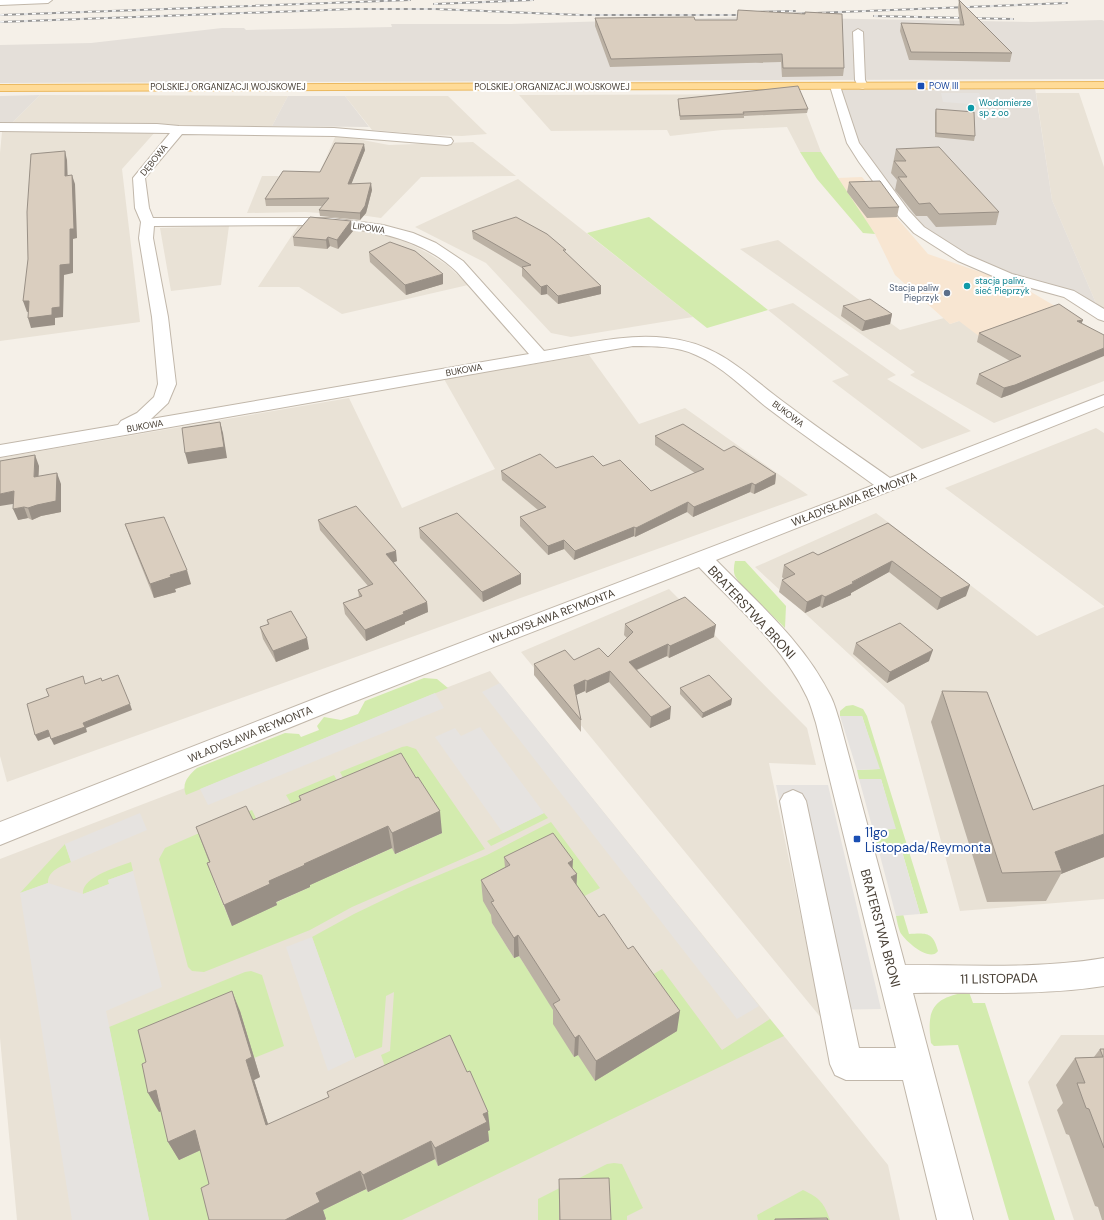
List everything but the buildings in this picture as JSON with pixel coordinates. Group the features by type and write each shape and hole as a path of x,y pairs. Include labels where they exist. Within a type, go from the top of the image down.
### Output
{"main road":[{"name":"POLSKIEJ ORGANIZACJI WOJSKOWEJ","path":"0,88 1104,85"}],"street":[{"path":"0,2 48,0"},
{"path":"858,32 860,80 863,86"},
{"path":"835,86 853,142 863,159 904,214 919,230 963,258 1007,277 1069,294 1104,316"},
{"path":"0,127 157,128 179,130 334,132 447,141"},
{"name":"DĘBOWA","path":"113,431 143,417 162,400 167,384 160,317 146,238 148,222 142,208 139,178 179,130"},
{"name":"LIPOWA","path":"148,222 331,222 380,228 407,236 428,245 453,261 472,280 540,357"},
{"name":"BUKOWA","path":"0,451 633,341 657,341 690,347 703,352 720,362 813,433 888,486"},
{"name":"WŁADYSŁAWA REYMONTA","path":"0,834 333,701 888,486 1104,400"},
{"name":"BRATERSTWA BRONI","path":"702,558 778,637 798,663 820,698 828,723 955,1220"},
{"path":"793,801 846,1064 915,1064"},
{"name":"11 LISTOPADA","path":"894,979 1034,978 1080,976 1104,972"}],"shaded area":[{"path":"744,17 1031,22 1102,20 1104,21 1104,79 0,83 0,45 91,43 222,28 244,28 246,30 392,27 391,24 511,24"},
{"path":"836,88 1035,88 1052,200 1098,308 1007,277 919,230 863,159"},
{"path":"941,93 979,93 983,105 943,102"},
{"path":"1036,93 1079,93 1104,167 1104,308 1098,308 1052,200"},
{"path":"799,94 821,152 800,152 787,127 722,130 670,136 667,130 551,131 519,95"},
{"path":"40,95 288,96 272,126 10,125"},
{"path":"40,95 10,125 0,125 0,96"},
{"path":"288,96 345,96 369,127 272,126"},
{"path":"345,96 448,96 487,134 462,136 431,135 372,130"},
{"path":"156,131 122,169 140,322 0,341 0,153 2,132"},
{"path":"336,135 389,145 473,142 516,176 421,177 381,218 305,212 247,213 262,176 318,176"},
{"path":"862,177 928,254 1021,286 1070,315 984,340 959,321 950,324 895,275 875,234 837,178"},
{"path":"518,179 693,317 571,337 551,333 486,263 415,227"},
{"path":"229,226 221,285 171,291 160,228"},
{"path":"298,226 374,232 402,240 428,253 447,265 468,285 342,314 299,287 258,287"},
{"path":"778,240 900,330 944,318 950,324 959,321 1070,315 1104,336 1104,381 994,423 910,375 915,372 740,249"},
{"path":"793,303 896,375 887,379 971,431 922,449 832,381 849,375 768,310"},
{"path":"589,355 639,424 685,408 808,495 7,782 0,756 0,458 349,398 402,508 495,469 444,379"},
{"path":"1096,428 1104,433 1104,606 945,488"},
{"path":"876,513 1037,636 1104,607 1104,899 960,911 904,705 755,567"},
{"path":"669,589 807,728 816,765 769,763 822,1019 521,652"},
{"path":"490,671 888,1165 900,1220 17,1220 0,1038 0,859"},
{"path":"500,683 759,1006 737,1019 482,692"},
{"path":"435,693 444,708 208,805 200,789"},
{"path":"840,716 862,716 880,769 857,770"},
{"path":"480,727 544,813 503,833 435,737 455,728 461,736"},
{"path":"859,779 881,779 896,829 873,830"},
{"path":"776,785 828,785 881,1009 823,1010"},
{"path":"140,813 147,830 71,862 65,844"},
{"path":"878,848 901,848 920,914 896,916"},
{"path":"133,871 162,987 106,1011 149,1220 72,1220 20,893 48,883 83,894 109,884 108,880"},
{"path":"312,937 355,1058 328,1071 286,947"},
{"path":"1061,1035 1104,1035 1104,1220 1074,1220 1028,1082"}],"green space":[{"path":"800,152 821,152 875,234 863,233 817,179"},
{"path":"649,217 768,310 707,328 587,233"},
{"path":"735,561 745,561 786,606 785,628 739,582 734,572"},
{"path":"424,678 437,679 448,688 186,795 184,787 185,783 189,776 197,768 285,733 299,734 301,737 319,730 317,726 324,717 341,720 358,714 365,701"},
{"path":"853,705 863,709 867,716 928,913 920,914 901,848 878,848 873,830 895,829 881,779 859,779 857,770 879,769 862,716 840,716 840,711 846,706"},
{"path":"407,746 416,749 485,849 352,907 310,930 204,972 192,971 188,967 159,859 165,848 252,810 266,839 215,885 232,926 275,903 310,887 308,882 340,872 392,848 396,854 442,833 351,792 340,772"},
{"path":"334,775 347,799 293,807 286,795"},
{"path":"544,813 548,818 491,846 487,841"},
{"path":"551,822 600,888 573,902 492,923 514,958 519,956 560,1020 574,1057 578,1055 642,981 662,969 722,1050 770,1019 784,1036 402,1220 325,1220 323,1210 366,1189 368,1192 435,1159 438,1166 489,1141 391,1084 381,1055 390,1051 394,992 386,996 382,1047 355,1058 312,937 354,914 408,888 487,855"},
{"path":"65,844 71,862 53,872 50,875 48,883 20,893"},
{"path":"131,862 133,871 108,880 109,884 83,894 84,888 94,878"},
{"path":"903,914 909,934 928,935 934,940 938,951 934,954 924,953 912,945 903,936 900,932 896,916"},
{"path":"251,971 262,975 284,1046 254,1058 167,1109 179,1160 205,1148 215,1220 149,1220 109,1027 245,972"},
{"path":"969,992 973,1003 985,1003 1055,1220 1009,1220 958,1045 934,1046 931,1043 930,1021 935,1006 940,1001 948,997"},
{"path":"607,1164 622,1164 643,1208 627,1216 627,1220 538,1220 538,1199"},
{"path":"803,1190 821,1202 826,1209 830,1220 758,1220 757,1215"}],"railway":[{"path":"0,15 410,0"},
{"path":"434,4 533,0"},
{"path":"790,14 1067,3"},
{"path":"0,22 353,9 435,9 581,15 748,15"},
{"path":"757,12 795,11"},
{"path":"874,16 1013,19"}],"place":[{"name":"POW III","path":"921,86"},
{"name":"Wodomierze sp z oo","path":"971,108"},
{"name":"stacja paliw. sieć Pieprzyk","path":"967,286"},
{"name":"Stacja paliw Pieprzyk","path":"947,293"},
{"name":"11go Listopada/Reymonta","path":"857,839"}]}
